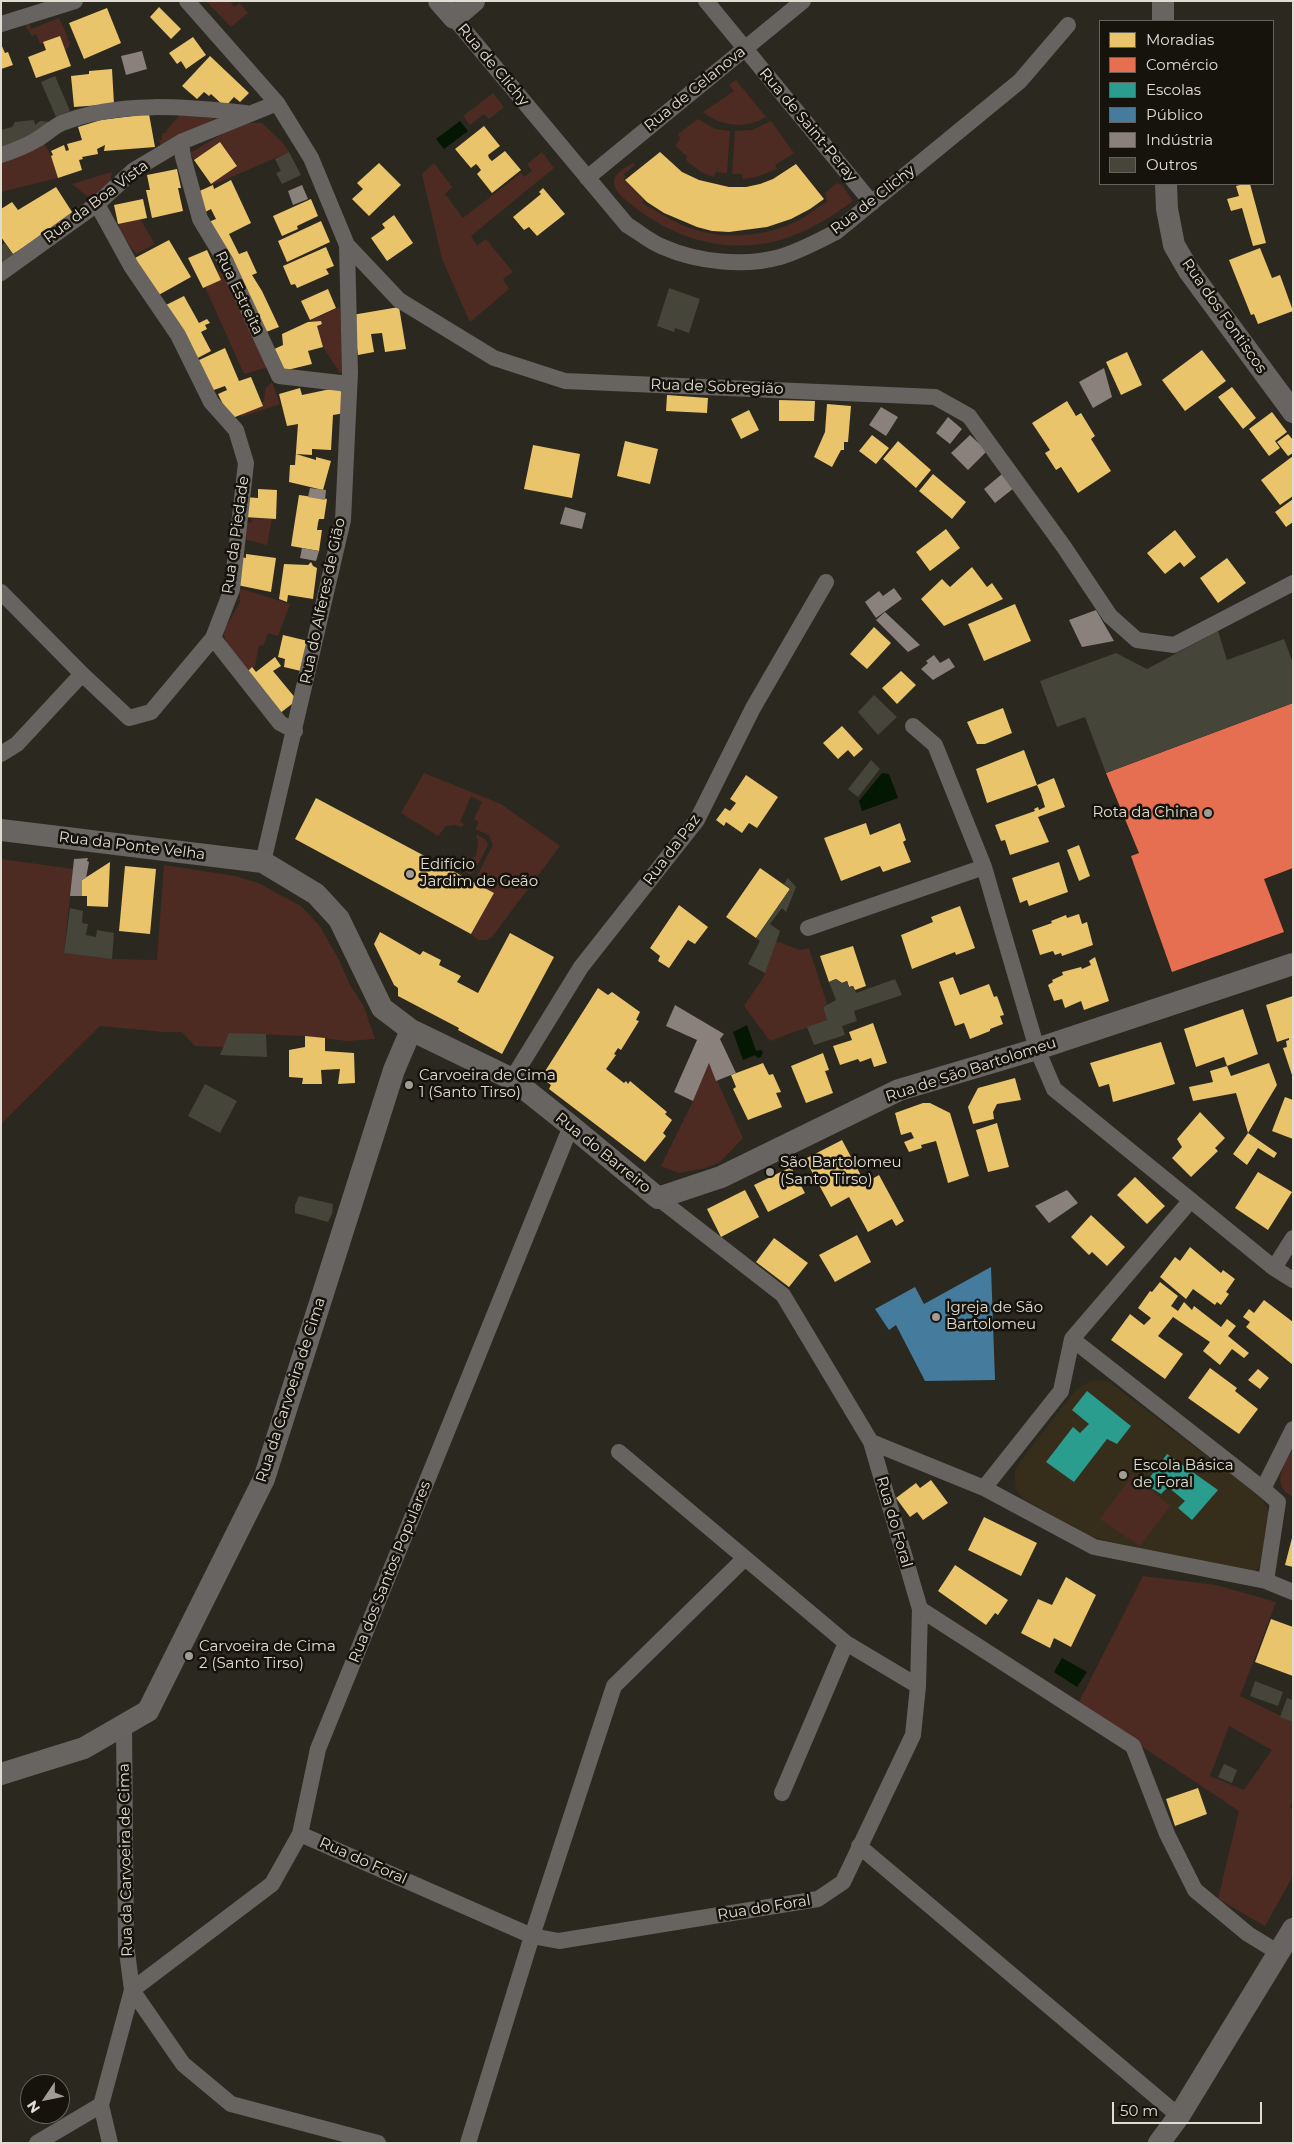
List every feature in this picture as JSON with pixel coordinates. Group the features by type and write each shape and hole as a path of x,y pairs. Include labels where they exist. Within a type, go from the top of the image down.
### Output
{"street":[{"path":"1,24 75,1"},
{"path":"173,1 190,5"},
{"name":"Rua de Clichy","path":"439,1 627,225 662,247 687,255 713,260 746,262 779,257 806,248 836,232 1020,82 1068,24"},
{"path":"454,18 474,1"},
{"name":"Rua de Saint-Peray","path":"706,1 872,203"},
{"name":"Rua de Celanova","path":"587,178 803,1"},
{"path":"1163,1 1163,20"},
{"name":"Rua de Sobregião","path":"190,5 278,103 311,158 347,245 399,300 494,358 565,381 935,397 969,416 1064,547 1110,616 1137,640 1174,644 1293,583"},
{"name":"Rua da Boa Vista","path":"1,273 97,204 134,170 181,142 278,103"},
{"path":"1,155 35,141 60,124 98,112 131,109 194,108 248,114"},
{"name":"Rua Estreita","path":"181,142 183,157 200,219 226,262 278,376 349,384"},
{"name":"Rua dos Fontiscos","path":"1166,185 1167,209 1174,244 1189,272 1293,412"},
{"name":"Rua da Piedade","path":"82,674 129,718 151,712 213,638 232,589 246,464 236,430 211,402 178,336 131,266 97,204"},
{"name":"Rua do Alferes de Gião","path":"263,862 343,520 349,384 347,245"},
{"name":"Rua da Paz","path":"512,1079 581,967 697,820 753,708 826,582"},
{"path":"1,592 82,674 17,744 1,754"},
{"path":"213,638 280,723 294,731"},
{"path":"913,726 935,745 984,867 1037,1049 1054,1089 1274,1268 1293,1280"},
{"name":"Rua da Ponte Velha","path":"1,830 263,862"},
{"name":"Rua do Barreiro","path":"263,862 316,894 339,919 382,1008 411,1030 512,1079 658,1198"},
{"path":"808,928 984,867"},
{"name":"Rua de São Bartolomeu","path":"658,1198 720,1177 899,1090 1037,1049 1293,964"},
{"name":"Rua da Carvoeira de Cima","path":"1,1774 84,1748 148,1711 264,1479 394,1070 411,1030"},
{"name":"Rua dos Santos Populares","path":"132,1990 272,1884 300,1834 318,1749 571,1126"},
{"name":"Rua do Foral","path":"300,1834 532,1936 559,1941 818,1899 843,1882 913,1735 918,1686 920,1609 871,1442 782,1295 658,1198"},
{"path":"984,1488 1061,1391 1072,1339 1191,1200"},
{"path":"1274,1268 1293,1238"},
{"path":"1072,1339 1278,1502 1266,1582"},
{"path":"1263,1489 1293,1429"},
{"path":"871,1442 984,1488 1094,1547 1266,1582 1293,1592"},
{"path":"619,1452 846,1643 918,1686"},
{"path":"468,2143 532,1936 614,1686 745,1558"},
{"path":"920,1609 1133,1746 1167,1834 1195,1890 1248,1934 1279,1953"},
{"path":"782,1793 846,1643"},
{"name":"Rua da Carvoeira de Cima","path":"124,1724 126,1944 132,1990 183,2064 231,2104 378,2143"},
{"path":"859,1846 1179,2116"},
{"path":"1159,2143 1179,2116 1293,1929"},
{"path":"110,2143 101,2105 132,1990"},
{"path":"36,2143 101,2105"}],"shaded area":[{"path":"206,1 230,1 234,7 240,3 248,13 231,27"},
{"path":"59,18 68,37 66,38 70,42 69,47 65,50 60,36 40,44 36,34 32,36 25,25 29,23 31,29"},
{"path":"736,80 766,117 751,123 734,125 718,121 703,112 734,91 729,85"},
{"path":"493,93 504,107 489,119 484,114 470,125 463,116"},
{"path":"180,115 217,117 165,147 160,145 159,139 162,141 162,134 168,131 166,131"},
{"path":"698,119 715,129 730,131 727,173 716,172 714,177 701,172 686,160 687,156 675,146 680,139 678,134"},
{"path":"460,121 468,131 444,149 436,139"},
{"path":"771,121 794,153 775,165 777,169 756,177 743,179 742,174 732,174 735,131 752,130"},
{"path":"251,123 262,123 282,142 289,152 213,185 211,184 237,165 220,142 194,160 190,153 233,128"},
{"path":"44,143 51,156 58,178 1,192 1,163"},
{"path":"542,152 554,168 471,236 477,246 486,239 513,272 503,279 509,289 470,322 442,259 422,174 434,163 452,187 445,194 463,218 521,173 524,177 532,171 527,164"},
{"path":"633,163 635,165 624,174 626,177 623,179 644,200 642,203 682,225 711,233 742,235 773,230 788,225 827,202 825,193 837,183 842,185 853,201 818,224 793,236 752,245 719,244 688,237 673,231 645,215 623,197 615,188 614,181 616,175 621,170"},
{"path":"112,172 109,186 93,201 72,184"},
{"path":"140,219 155,244 136,254 119,230 119,223"},
{"path":"225,269 269,367 244,374 205,287 221,280 217,273"},
{"path":"340,307 343,371 340,373 323,347 317,326 322,324 321,321 308,322"},
{"path":"272,382 280,404 241,417 241,414 264,401 265,389"},
{"path":"251,518 272,519 267,545 244,539 245,523 252,522"},
{"path":"239,588 290,604 278,636 268,633 263,646 259,645 255,666 246,673 228,649 224,635 225,629 240,602"},
{"path":"424,773 501,804 560,846 492,937 487,940 478,940 471,934 494,893 477,884 479,879 476,878 493,845 489,835 475,829 479,822 474,819 482,802 471,796 460,822 464,824 462,827 455,825 446,826 438,836 401,813"},
{"path":"882,773 889,774 898,798 862,811 859,801"},
{"path":"476,834 486,840 488,845 474,872 470,874 453,865 455,859 464,862 476,856 478,843"},
{"path":"1,859 73,869 64,952 112,959 157,960 164,865 235,876 258,883 301,906 320,926 339,960 349,983 364,1007 375,1039 347,1041 305,1036 230,1033 223,1047 195,1046 182,1032 100,1026 1,1124"},
{"path":"776,941 800,950 809,948 827,1004 823,1007 827,1020 770,1041 744,1006 763,978"},
{"path":"747,1025 756,1051 761,1050 763,1052 761,1057 758,1058 755,1055 743,1060 733,1032"},
{"path":"709,1063 743,1138 720,1162 706,1168 679,1173 661,1166 693,1101"},
{"name":"Escola Básica de Foral","path":"1090,1381 1109,1382 1261,1497 1269,1517 1262,1563 1254,1573 1247,1574 1091,1537 1022,1498 1016,1489 1015,1480 1015,1471 1020,1462 1075,1391"},
{"path":"1293,1449 1293,1497 1282,1487 1281,1475"},
{"path":"1133,1475 1170,1506 1140,1546 1100,1519"},
{"path":"1143,1576 1216,1585 1276,1602 1240,1696 1293,1722 1293,1799 1290,1807 1293,1809 1293,1876 1265,1926 1218,1899 1239,1811 1078,1704","holes":["1229,1726 1272,1750 1244,1790 1210,1776"]},
{"path":"1062,1658 1087,1672 1077,1687 1054,1672"}],"building: Moradias":[{"path":"159,7 181,29 171,39 150,17"},
{"path":"107,8 121,43 84,59 69,23"},
{"path":"60,36 71,66 36,78 28,57 46,50 43,42"},
{"path":"193,37 206,55 186,69 181,61 177,64 169,53"},
{"path":"1,44 5,53 8,52 13,65 1,69"},
{"path":"210,56 249,93 240,102 234,97 225,107 211,94 209,96 204,92 197,99 182,86"},
{"path":"112,69 114,104 74,107 71,76 89,74 89,71"},
{"path":"149,114 155,147 104,151 105,145 97,149 98,154 82,157 83,159 79,160 82,170 58,178 51,151 64,145 66,151 69,150 67,144 82,140 78,127 101,120"},
{"path":"484,126 500,146 488,155 489,158 492,161 505,151 521,170 492,193 477,174 481,170 478,166 476,164 471,168 455,149"},
{"path":"220,142 237,166 211,184 194,160"},
{"path":"660,152 682,172 699,180 729,187 746,187 760,184 773,179 796,164 824,199 791,219 767,227 729,232 712,231 697,227 664,213 647,202 625,180"},
{"path":"379,163 401,185 369,216 352,199 363,189 357,183"},
{"path":"177,169 181,188 178,188 183,211 152,218 146,190 150,190 147,175"},
{"path":"231,180 251,223 229,234 239,254 247,251 257,273 252,275 262,291 279,327 261,334 206,223 216,219 211,209 205,212 195,193 213,185 214,189"},
{"path":"1250,185 1266,243 1253,246 1242,208 1231,211 1227,199 1239,196 1236,186"},
{"path":"56,187 74,215 13,254 1,237 1,209 12,202 18,210"},
{"path":"543,188 565,214 537,236 529,227 524,230 513,217 541,194 539,192"},
{"path":"143,199 147,218 118,224 114,205"},
{"path":"311,199 318,216 297,226 298,229 282,236 273,216"},
{"path":"394,215 413,243 387,261 371,238 385,228 382,224"},
{"path":"321,221 330,242 287,262 278,241"},
{"path":"169,240 191,277 155,297 133,259"},
{"path":"326,247 334,266 326,269 329,274 297,288 295,284 291,285 283,266"},
{"path":"1260,248 1272,278 1280,275 1293,311 1258,324 1254,314 1251,315 1229,260"},
{"path":"207,250 221,280 203,288 188,258"},
{"path":"328,289 336,308 310,320 301,301"},
{"path":"184,296 199,323 207,319 210,323 205,325 207,329 201,332 211,351 194,360 164,306"},
{"path":"399,307 406,349 385,352 382,333 371,334 374,352 358,355 352,315"},
{"path":"321,321 322,324 317,326 323,347 308,351 312,364 283,371 270,351 283,345 282,334 308,322"},
{"path":"225,348 239,381 251,377 263,406 230,419 218,394 227,390 225,386 211,391 197,361"},
{"path":"1202,350 1226,381 1185,411 1162,380"},
{"path":"1127,352 1142,385 1121,395 1106,362"},
{"path":"340,387 345,413 333,415 331,450 312,449 312,455 296,454 316,460 316,457 331,461 323,490 289,482 290,465 295,465 298,424 287,426 279,394 300,388 302,395"},
{"path":"1232,387 1256,418 1243,429 1218,397"},
{"path":"667,395 708,398 707,413 666,411"},
{"path":"779,400 815,401 814,421 779,421"},
{"path":"1067,401 1076,416 1081,413 1095,436 1091,439 1111,471 1078,493 1061,467 1056,470 1045,453 1050,450 1032,423"},
{"path":"827,404 851,406 848,442 844,442 844,450 841,450 832,467 814,457 825,432"},
{"path":"749,410 759,430 741,439 731,419"},
{"path":"1272,412 1287,432 1275,441 1280,448 1269,456 1249,429"},
{"path":"1288,434 1293,440 1293,453 1288,456 1277,442"},
{"path":"872,435 889,448 876,464 859,451"},
{"path":"625,441 658,449 650,484 617,476"},
{"path":"898,441 931,470 916,488 883,459"},
{"path":"533,445 580,454 572,498 524,489"},
{"path":"1293,456 1293,496 1280,505 1261,480"},
{"path":"933,474 966,502 952,519 919,491"},
{"path":"258,489 277,490 276,519 244,517 245,497 258,498"},
{"path":"299,495 327,499 324,519 319,519 318,523 317,530 322,530 319,551 291,546"},
{"path":"1293,499 1293,522 1286,527 1275,512"},
{"path":"946,529 960,548 930,571 916,552"},
{"path":"1175,530 1196,557 1184,567 1180,562 1165,574 1147,553"},
{"path":"246,554 276,558 271,592 237,585 241,557 246,558"},
{"path":"1227,558 1246,583 1218,603 1200,578"},
{"path":"311,562 317,568 313,599 288,595 287,602 279,599 284,564 308,565"},
{"path":"972,567 987,587 992,583 1003,599 944,626 921,599 942,579 950,587"},
{"path":"1015,604 1031,641 984,661 968,624"},
{"path":"874,627 891,643 867,669 850,654"},
{"path":"283,635 312,642 305,672 284,667 285,659 278,657"},
{"path":"275,657 281,666 273,671 297,700 279,714 246,673 252,667 256,672"},
{"path":"901,671 916,685 897,704 882,688"},
{"path":"1003,708 1012,733 985,744 977,744 967,722"},
{"path":"842,726 863,749 854,757 848,750 838,759 823,743"},
{"path":"1024,750 1037,785 987,803 976,769"},
{"path":"746,775 778,797 757,828 749,823 742,833 726,822 724,826 716,820 725,808 730,811 736,803 730,799"},
{"path":"1054,778 1065,807 1038,817 1049,842 1010,855 1005,840 1001,841 995,825 1035,811 1034,809 1038,807 1039,810 1045,807 1037,785"},
{"name":"Edifício Jardim de Geão","path":"316,798 494,893 471,934 295,839"},
{"path":"866,823 870,835 900,823 906,840 903,842 911,862 883,872 880,866 841,881 824,838"},
{"path":"1079,845 1090,876 1079,881 1067,850"},
{"path":"110,862 108,907 87,906 87,896 82,896 82,880"},
{"path":"1059,862 1068,892 1029,906 1027,900 1020,903 1012,878"},
{"path":"125,866 156,869 150,934 119,931"},
{"path":"760,868 790,889 756,938 726,917"},
{"path":"679,905 708,927 695,944 688,940 669,968 658,961 660,956 650,948"},
{"path":"960,906 975,948 956,955 955,952 912,969 901,935 933,922 931,917"},
{"path":"1079,914 1082,924 1087,922 1093,945 1062,956 1061,953 1055,955 1053,951 1040,955 1032,930 1052,923 1051,921 1066,915 1067,918"},
{"path":"380,932 420,955 423,951 441,960 439,965 461,976 457,982 478,993 510,933 554,957 502,1054 458,1030 459,1028 398,996 398,988 394,985 374,944"},
{"path":"853,946 866,986 855,990 853,986 849,987 847,981 842,983 836,979 829,982 820,956"},
{"path":"1095,957 1109,1001 1084,1010 1081,1001 1065,1008 1062,999 1054,1001 1048,985 1053,982 1052,980 1063,975 1062,972 1081,967 1082,969 1091,965 1089,961"},
{"path":"953,977 960,995 989,984 994,997 997,996 1004,1015 1000,1016 1003,1024 970,1039 964,1023 955,1026 939,982"},
{"path":"598,988 608,995 612,992 640,1012 636,1020 639,1021 621,1050 618,1048 614,1054 616,1055 606,1069 624,1083 626,1081 628,1084 630,1081 667,1112 665,1114 672,1120 663,1133 666,1136 645,1162 549,1089 551,1085 542,1076"},
{"path":"1293,996 1292,1075 1283,1048 1287,1047 1286,1041 1289,1038 1277,1042 1266,1005"},
{"path":"1243,1009 1258,1054 1227,1066 1224,1057 1196,1067 1184,1029"},
{"path":"873,1023 887,1063 874,1067 871,1058 860,1062 858,1059 840,1065 833,1046 852,1040 849,1032"},
{"path":"305,1036 325,1038 325,1051 354,1053 355,1083 338,1084 340,1069 321,1070 322,1084 302,1084 303,1078 289,1077 289,1050 305,1047"},
{"path":"1161,1042 1175,1084 1113,1102 1109,1084 1099,1087 1090,1063"},
{"path":"823,1053 829,1070 825,1071 833,1093 806,1103 791,1066"},
{"path":"763,1063 769,1075 773,1074 781,1092 776,1093 782,1107 748,1120 733,1089 736,1087 731,1075"},
{"path":"1269,1063 1277,1085 1248,1133 1236,1093 1193,1101 1189,1087 1213,1082 1210,1071 1227,1066 1231,1076"},
{"path":"1015,1078 1021,1100 997,1104 993,1112 994,1119 973,1124 968,1107 978,1088"},
{"path":"1285,1097 1293,1100 1293,1139 1272,1131"},
{"path":"923,1103 930,1103 950,1113 969,1176 948,1183 936,1141 921,1145 922,1148 909,1152 904,1142 914,1138 911,1132 901,1135 895,1113"},
{"path":"1200,1112 1225,1138 1215,1148 1218,1151 1191,1177 1172,1158 1182,1147 1177,1139"},
{"path":"997,1123 1009,1167 988,1172 976,1130"},
{"path":"1248,1133 1277,1153 1274,1158 1258,1148 1247,1165 1233,1154"},
{"path":"842,1140 865,1183 879,1175 904,1221 896,1226 892,1219 868,1232 849,1197 831,1207 805,1159"},
{"path":"791,1167 805,1193 768,1212 754,1185"},
{"path":"1258,1172 1292,1192 1268,1230 1235,1208"},
{"path":"1135,1177 1165,1206 1147,1224 1117,1195"},
{"path":"745,1190 759,1217 721,1237 707,1209"},
{"path":"1091,1215 1125,1247 1107,1266 1092,1252 1089,1255 1071,1237"},
{"path":"857,1235 871,1262 835,1282 819,1255"},
{"path":"774,1238 808,1263 789,1287 756,1262"},
{"path":"1190,1247 1221,1273 1223,1270 1235,1279 1226,1292 1229,1294 1221,1305 1217,1302 1215,1305 1193,1289 1186,1299 1160,1277 1175,1257 1180,1261"},
{"path":"1160,1282 1178,1296 1171,1306 1178,1311 1184,1302 1192,1310 1194,1306 1221,1327 1227,1319 1236,1326 1228,1336 1249,1353 1244,1358 1232,1349 1220,1365 1203,1351 1210,1342 1173,1317 1158,1336 1183,1354 1165,1379 1111,1340 1130,1314 1144,1325 1151,1318 1138,1308 1150,1291 1152,1292"},
{"path":"1264,1300 1293,1322 1293,1365 1246,1327 1250,1322 1243,1317 1249,1309 1254,1313"},
{"path":"1210,1368 1237,1388 1235,1391 1258,1409 1239,1434 1188,1398"},
{"path":"1258,1369 1269,1378 1260,1389 1248,1380"},
{"path":"931,1480 948,1503 923,1520 917,1512 910,1517 896,1498 916,1483 920,1488"},
{"path":"984,1517 1037,1543 1021,1576 968,1550"},
{"path":"1293,1538 1293,1567 1285,1565"},
{"path":"955,1565 1008,1600 998,1615 995,1613 986,1625 938,1591"},
{"path":"1066,1577 1096,1595 1071,1647 1054,1638 1050,1648 1021,1633 1038,1599 1052,1605"},
{"path":"1271,1619 1293,1627 1293,1676 1255,1662"},
{"path":"1198,1788 1207,1814 1175,1826 1166,1799"}],"building: Comércio":[{"name":"Rota da China","path":"1293,703 1293,868 1264,879 1284,932 1172,972 1131,856 1139,853 1106,773"}],"building: Escolas":[{"path":"1087,1391 1131,1426 1117,1444 1107,1439 1074,1482 1046,1462 1073,1427 1080,1433 1089,1424 1072,1410"},
{"path":"1167,1454 1218,1490 1192,1520 1178,1508 1185,1501 1168,1487 1161,1494 1145,1484"}],"building: Público":[{"name":"Igreja de São Bartolomeu","path":"991,1267 995,1380 925,1381 896,1325 889,1330 875,1309 915,1287 924,1304"}],"building: Indústria":[{"path":"142,51 147,69 126,75 121,56"},
{"path":"302,185 308,199 293,205 288,191"},
{"path":"1104,368 1112,397 1093,408 1079,382"},
{"path":"881,407 898,417 886,436 869,425"},
{"path":"948,417 962,429 950,444 936,433"},
{"path":"970,435 987,451 968,470 951,453"},
{"path":"1002,474 1014,488 995,503 984,489"},
{"path":"310,488 326,490 325,500 308,497"},
{"path":"565,507 586,513 582,529 560,524"},
{"path":"302,548 319,551 316,561 300,558"},
{"path":"894,588 902,599 876,618 865,602 879,591 883,596"},
{"path":"1096,610 1114,641 1082,647 1069,620"},
{"path":"885,612 920,645 908,652 876,620"},
{"path":"934,655 940,663 949,658 955,667 933,680 921,669 928,663 926,661"},
{"path":"88,858 86,878 82,880 82,896 70,896 74,859"},
{"path":"675,1005 724,1034 720,1039 736,1073 716,1081 709,1063 693,1101 674,1092 697,1040 666,1026"},
{"path":"1067,1190 1078,1203 1049,1223 1035,1206"}],"building: Outros":[{"path":"55,76 70,111 56,117 41,82"},
{"path":"34,120 35,125 40,121 51,122 42,130 1,148 1,130 12,127 15,122"},
{"path":"289,152 301,175 282,184 276,173 281,171 275,159"},
{"path":"5,243 16,259 1,264 1,245"},
{"path":"669,288 700,299 689,333 675,328 674,332 657,326"},
{"path":"1218,631 1227,660 1284,639 1293,663 1293,703 1106,773 1085,717 1057,727 1040,681 1116,653 1147,669"},
{"path":"874,695 897,717 878,735 858,712"},
{"path":"871,760 880,769 858,797 848,789"},
{"path":"788,878 796,887 786,912 782,908 770,924 780,931 765,973 748,964 760,941 756,938 790,889 784,884"},
{"path":"70,908 83,911 82,923 88,924 86,935 96,937 97,930 114,933 112,959 64,953"},
{"path":"836,979 842,983 847,981 849,987 853,986 856,993 895,979 902,995 854,1011 857,1021 842,1026 845,1035 814,1045 807,1027 827,1020 823,1007 836,1000 829,982"},
{"path":"229,1033 266,1034 267,1057 220,1055"},
{"path":"205,1084 237,1101 220,1133 188,1116"},
{"path":"299,1196 333,1204 332,1214 328,1222 295,1213 295,1205"},
{"path":"1255,1681 1283,1692 1278,1706 1250,1696"},
{"path":"1287,1698 1293,1700 1293,1722 1280,1717"},
{"path":"1224,1764 1237,1770 1232,1783 1218,1777"}],"place":[{"name":"Rota da China","path":"1208,813"},
{"name":"Edifício Jardim de Geão","path":"410,874"},
{"name":"Carvoeira de Cima 1 (Santo Tirso)","path":"409,1085"},
{"name":"São Bartolomeu (Santo Tirso)","path":"770,1172"},
{"name":"Igreja de São Bartolomeu","path":"936,1317"},
{"name":"Escola Básica de Foral","path":"1123,1475"},
{"name":"Carvoeira de Cima 2 (Santo Tirso)","path":"189,1656"}]}
